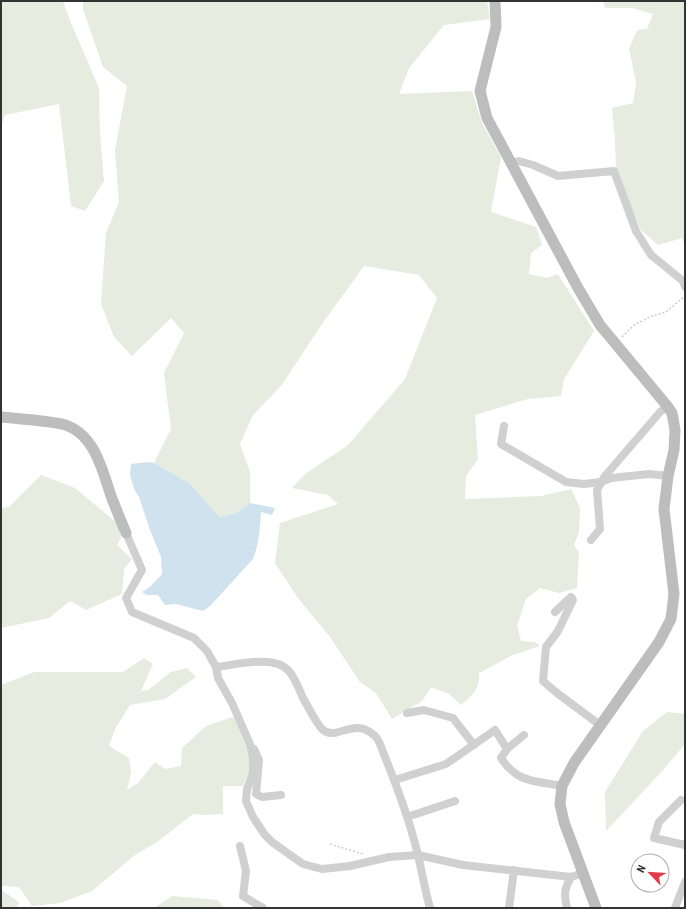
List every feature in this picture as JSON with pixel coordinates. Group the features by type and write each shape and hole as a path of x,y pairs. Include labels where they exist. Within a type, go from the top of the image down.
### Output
{"street":[{"path":"495,1 496,27 480,91 487,118 578,288 600,325 668,407 672,413 675,430 674,450 668,476 664,509 674,594 671,618 659,642 574,763 562,786 560,804 564,822 596,908"},
{"path":"512,163 519,161 533,165 558,176 614,171 636,231 651,255 683,281 685,287"},
{"path":"591,540 600,529 597,490 601,482 661,411 668,407"},
{"path":"1,417 63,424 83,435 94,450 102,466 112,498 142,570 126,598 132,612 194,638 207,651 216,667 218,678 232,703 250,744 259,760 256,794 262,796 281,795"},
{"path":"504,426 501,444 566,482 584,484 601,482 611,478 649,474 668,476"},
{"path":"555,612 571,597 573,600 558,631 546,647 543,681 600,725"},
{"path":"216,667 266,661 279,664 288,670 312,714 323,730 334,734 355,727 364,728 376,736 395,780 407,817 418,855 423,883 430,908"},
{"path":"407,713 424,710 452,718 474,745"},
{"path":"395,780 446,764 495,730 507,749"},
{"path":"524,735 507,749 501,758 507,768 520,777 562,786"},
{"path":"250,744 253,758 253,773 247,789 246,801 265,835 272,842 303,864 322,869 350,866 388,857 418,855 463,865 571,877 583,873"},
{"path":"681,800 659,822 654,838 685,845"},
{"path":"407,817 456,802"},
{"path":"240,846 246,871 243,896 262,908"},
{"path":"509,908 514,870"},
{"path":"567,908 564,894 571,877"},
{"path":"675,908 685,882"}],"path":[{"path":"615,344 634,325 652,316 666,312 685,296"},
{"path":"330,844 365,855"}],"shaded area":[{"path":"1,1 63,1 99,88 100,134 104,181 85,211 71,206 59,104 5,115 1,126"},
{"path":"83,1 487,1 490,19 444,25 409,68 399,94 472,91 482,123 501,157 491,212 536,227 542,245 531,253 529,274 547,278 558,274 594,331 564,379 561,396 528,399 475,415 478,459 466,476 465,499 541,496 571,489 580,508 579,532 574,545 579,552 577,588 559,593 540,588 526,599 517,626 521,641 535,642 540,646 513,655 479,673 479,683 475,691 461,705 449,694 431,687 422,701 392,719 376,693 360,682 330,637 298,598 275,563 280,523 338,504 328,495 292,488 305,474 348,445 405,379 437,298 419,275 364,266 322,324 281,386 253,415 240,444 250,472 250,503 236,513 220,517 189,483 154,463 171,429 164,373 184,333 171,318 132,356 114,337 101,304 106,233 119,202 115,150 127,86 103,67 83,9"},
{"path":"603,1 685,1 685,246 682,238 658,245 641,230 624,193 616,169 612,108 633,103 636,82 629,49 637,30 647,29 653,14 633,8 605,8"},
{"path":"41,475 75,488 118,524 121,538 117,545 132,559 124,569 122,594 86,610 70,601 49,618 1,628 1,508 9,507"},
{"path":"144,658 153,664 141,691 148,690 171,672 187,668 196,677 165,699 130,705 115,729 109,746 129,758 131,773 127,790 138,783 155,762 165,769 181,766 182,748 206,726 233,717 249,737 256,773 248,774 243,786 223,786 223,814 193,814 157,842 135,855 92,891 60,903 32,906 19,887 1,886 1,685 34,672 123,672"},
{"path":"667,712 685,714 685,744 664,769 606,831 605,792 643,731"},
{"path":"1,890 19,902 17,908 1,908"},
{"path":"172,896 218,900 224,908 154,908"}],"water":[{"path":"147,462 154,463 189,483 220,517 236,513 250,503 275,508 272,515 261,512 258,542 253,559 210,606 203,611 176,604 165,605 158,595 147,595 142,592 151,586 162,574 161,557 139,497 134,489 130,475 131,464"}]}
